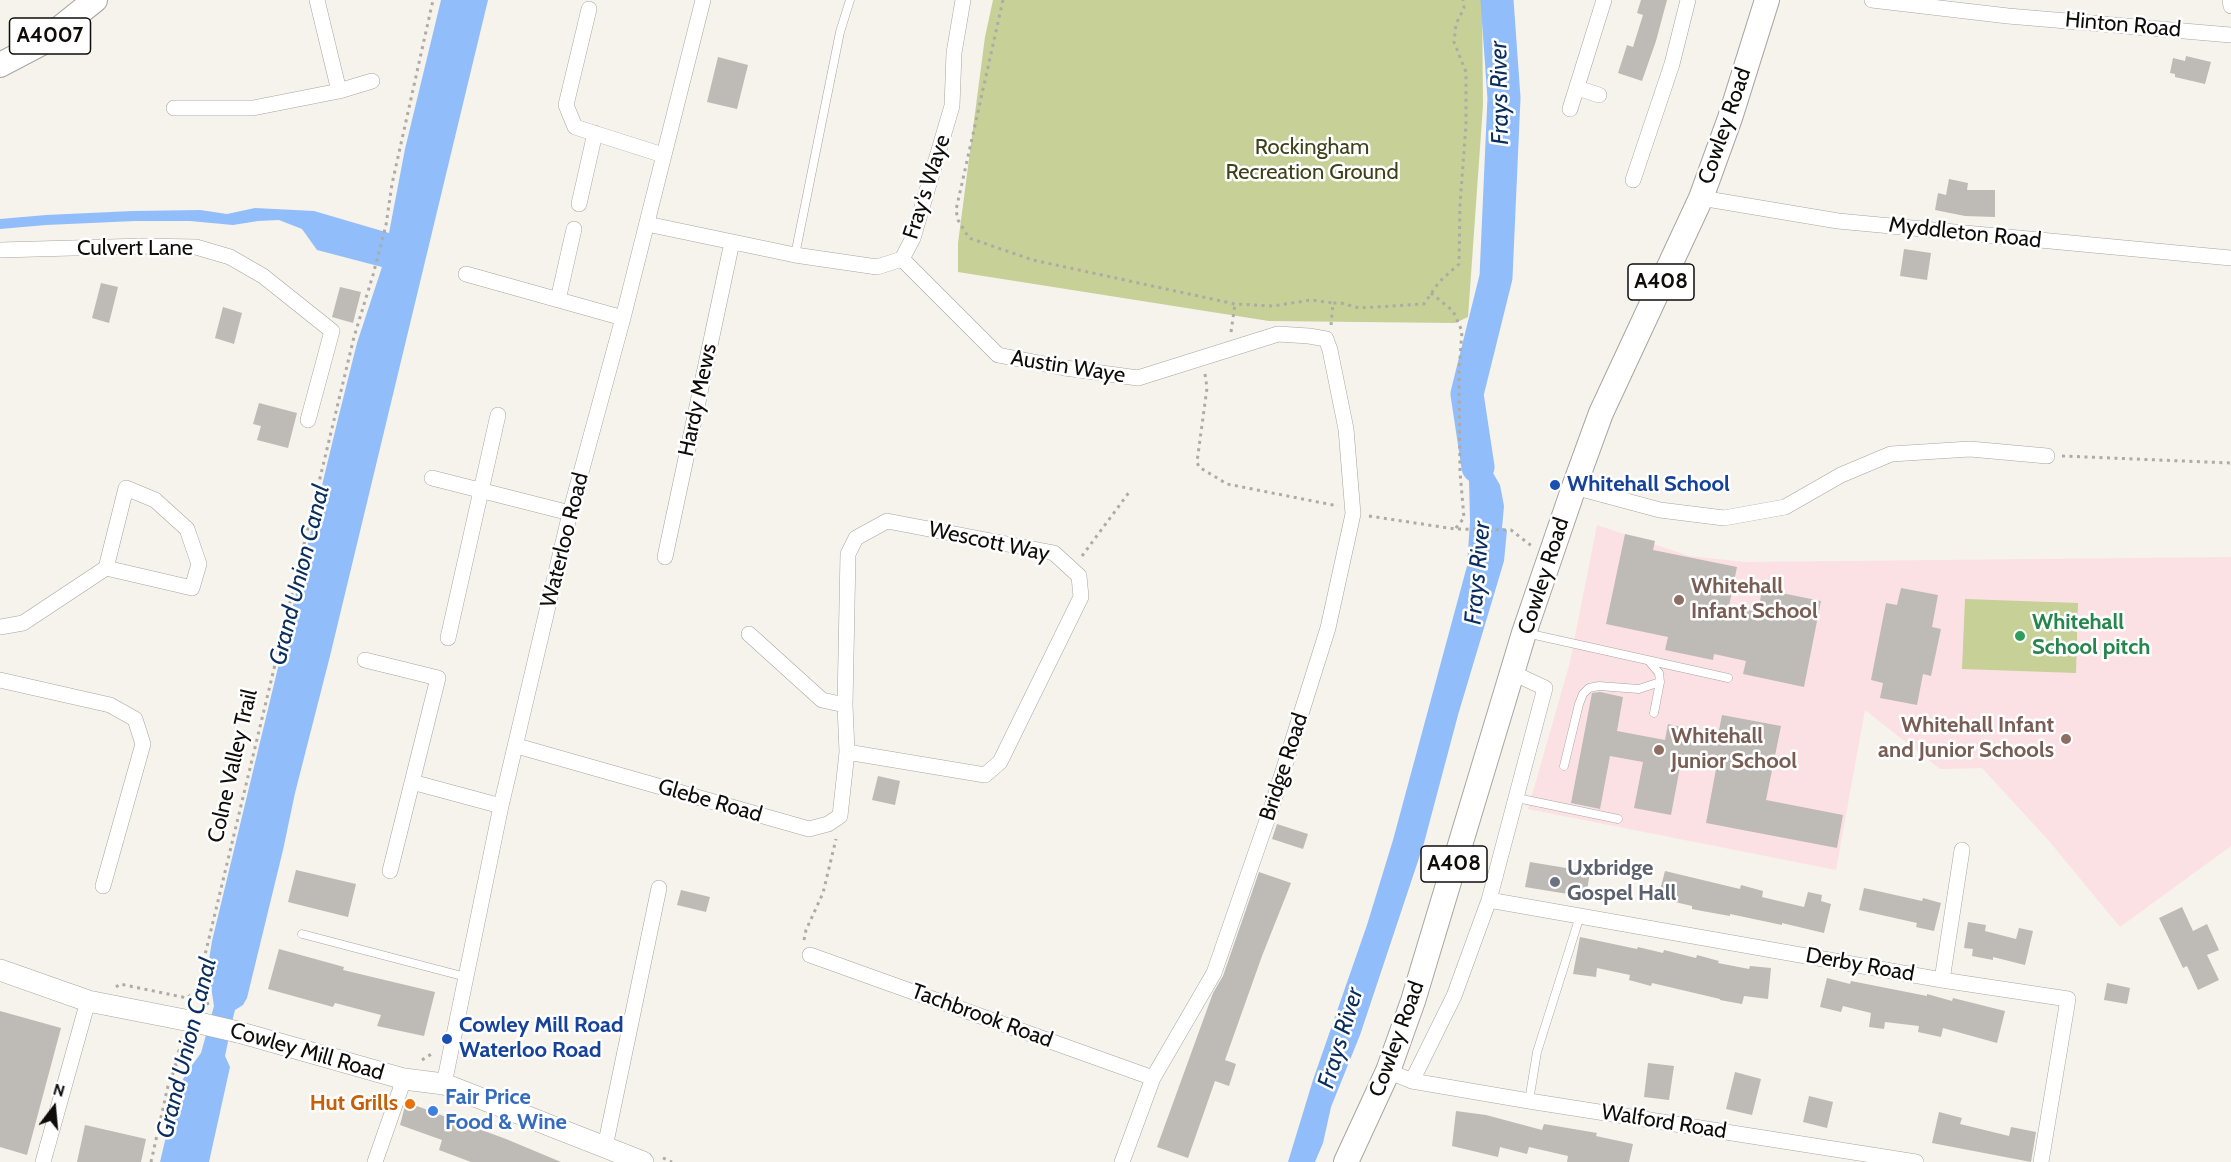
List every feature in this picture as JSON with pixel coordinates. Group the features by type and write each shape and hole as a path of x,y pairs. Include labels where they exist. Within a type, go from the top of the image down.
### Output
{"main road":[{"name":"A4007","path":"0,65 40,44 95,0"},
{"name":"Cowley Road","path":"1346,1162 1388,1071 1413,1001 1524,633 1574,487 1601,413 1701,198 1730,118 1767,0"}],"street":[{"path":"317,0 339,91"},
{"name":"Waterloo Road","path":"444,1084 501,806 570,513 623,318 703,0"},
{"name":"Fray's Waye","path":"647,224 795,255 877,267 902,259 913,238 952,106 954,53 963,0"},
{"path":"1570,109 1604,0"},
{"path":"1633,180 1672,64 1688,0"},
{"name":"Hinton Road","path":"1872,0 2231,35"},
{"path":"2230,0 2231,6"},
{"path":"589,9 566,105 575,128 663,155"},
{"path":"174,108 253,108 339,91 372,81"},
{"path":"1577,88 1599,95"},
{"path":"579,204 595,133"},
{"name":"Myddleton Road","path":"1701,198 1838,221 2231,258"},
{"path":"558,300 574,228"},
{"name":"Hardy Mews","path":"665,558 732,242"},
{"name":"Culvert Lane","path":"0,250 196,247 230,257 263,276 332,331 308,420"},
{"name":"Austin Waye","path":"902,259 998,355 1065,368 1138,378 1278,334 1326,339 1330,350"},
{"path":"466,274 623,318"},
{"name":"Bridge Road","path":"1122,1162 1153,1078 1214,973 1273,803 1328,628 1353,514 1346,429 1330,350"},
{"path":"448,638 498,415"},
{"path":"1574,487 1660,510 1724,518 1785,507 1841,475 1891,454 1970,449 2047,456"},
{"path":"432,478 570,513"},
{"path":"0,627 23,622 106,568 126,488 155,500 187,530 199,564 192,588 106,568"},
{"name":"Wescott Way","path":"887,521 1054,553 1079,576 1081,597 999,762 986,775 847,752 845,705 848,554 856,538 887,521"},
{"path":"749,634 822,700 845,705"},
{"path":"365,660 438,678 390,871"},
{"path":"1412,1081 1454,996 1489,900 1545,688 1513,673"},
{"path":"0,680 110,705 135,719 144,744 103,886"},
{"name":"Glebe Road","path":"516,746 809,829 828,824 840,816"},
{"path":"840,816 847,752"},
{"path":"412,782 501,806"},
{"path":"1942,980 1962,850"},
{"path":"605,1147 659,888"},
{"name":"Derby Road","path":"1489,900 1942,980 2068,999 2042,1162"},
{"name":"Tachbrook Road","path":"810,954 1153,1078"},
{"name":"Cowley Mill Road","path":"0,970 88,1001 238,1032 404,1079 444,1084 643,1162"},
{"path":"43,1162 88,1001"},
{"name":"Walford Road","path":"1388,1071 1412,1081 1916,1162"},
{"path":"375,1162 404,1079"}],"lane":[{"path":"795,255 840,32 850,0"},
{"path":"1524,633 1728,678"},
{"path":"1648,660 1659,673 1660,682 1654,713"},
{"path":"1564,766 1579,704 1583,694 1589,688 1599,686 1639,689 1660,682"},
{"path":"1517,798 1618,819"},
{"path":"1529,1101 1537,1052 1580,916"},
{"path":"302,934 466,977"}],"path":[{"name":"Colne Valley Trail","path":"199,1024 204,990 204,959 354,337 386,225 392,184 433,0"},
{"path":"1003,0 956,210 963,231 969,238 1033,260 1235,304 1273,306 1311,300 1341,303 1359,308 1424,304 1439,282 1459,264 1460,204 1467,124 1466,72 1454,42 1456,24 1464,8 1463,0"},
{"path":"1431,293 1453,311 1462,331 1459,372 1459,461 1464,518 1455,529"},
{"path":"1330,350 1333,303"},
{"path":"1227,351 1235,304"},
{"path":"1203,357 1207,388 1197,462 1199,467 1227,484 1338,506 1353,514 1455,529 1511,530 1548,561"},
{"path":"2047,456 2231,463"},
{"path":"1072,570 1130,491"},
{"path":"806,930 823,893 840,816"},
{"path":"110,991 120,984 187,998 195,992 204,974"},
{"path":"151,1162 168,1086 199,1024"},
{"path":"174,1060 176,1066"}],"shaded area":[{"name":"Whitehall Infant and Junior Schools","path":"1597,525 1689,556 1745,562 2231,557 2231,846 2120,927 2049,841 1982,768 1940,769 1865,710 1836,870 1528,809 1570,662"}],"green space":[{"name":"Rockingham Recreation Ground","path":"993,0 1482,0 1483,105 1468,317 1455,323 1269,321 958,272 958,243 985,37"},
{"name":"Whitehall School pitch","path":"1965,599 2078,603 2076,673 1962,669"}],"water":[{"path":"441,0 488,0 247,998 243,1005 235,1010 233,1018 225,1056 230,1067 209,1162 160,1162 177,1090 201,1053 214,1006 208,966 212,941 357,343 382,267 317,250 302,229 279,220 233,225 190,221 135,221 0,229 0,219 133,211 200,210 227,214 255,208 314,211 389,233 405,149"},
{"path":"1463,421 1486,423 1493,473 1500,485 1504,506 1502,528 1507,530 1504,561 1458,715 1424,843 1360,1035 1331,1107 1323,1143 1315,1162 1288,1162 1393,840 1467,566 1470,522 1469,479"}],"building":[{"path":"1641,0 1667,0 1642,81 1618,73 1627,45 1633,47 1643,15 1637,13"},
{"path":"2186,56 2211,62 2205,84 2175,77 2175,74 2170,73 2173,58 2185,61"},
{"path":"718,57 748,65 737,109 707,102"},
{"path":"1949,179 1968,183 1967,190 1995,190 1995,217 1965,216 1935,210 1938,193 1946,195"},
{"path":"1904,249 1931,253 1927,280 1900,276"},
{"path":"101,283 118,287 109,323 92,318"},
{"path":"340,287 361,292 353,323 332,317"},
{"path":"223,307 242,313 234,344 215,338"},
{"path":"259,403 297,413 288,448 257,440 261,426 253,424"},
{"path":"1625,534 1655,541 1653,550 1737,567 1729,606 1758,612 1762,589 1821,601 1804,687 1743,674 1746,661 1714,654 1713,660 1665,650 1668,637 1606,624"},
{"path":"1901,588 1938,595 1932,627 1941,629 1931,676 1923,674 1917,705 1880,698 1883,683 1871,680 1886,603 1897,605"},
{"path":"1600,692 1623,697 1617,731 1665,740 1668,724 1718,735 1722,715 1781,726 1766,800 1843,815 1837,848 1706,823 1716,769 1681,762 1671,815 1634,808 1643,762 1610,756 1600,809 1571,803 1592,693"},
{"path":"878,776 900,781 895,805 872,800"},
{"path":"1277,824 1308,834 1303,849 1272,839"},
{"name":"Uxbridge Gospel Hall","path":"1530,862 1590,872 1586,897 1525,887"},
{"path":"296,870 356,884 348,917 288,902"},
{"path":"1665,871 1740,889 1741,885 1763,891 1762,897 1804,907 1808,892 1822,895 1821,901 1831,904 1824,933 1782,923 1782,925 1692,909 1692,906 1658,898"},
{"path":"1259,872 1291,883 1225,1060 1236,1064 1229,1086 1215,1081 1188,1158 1157,1147 1213,993 1223,976"},
{"path":"1864,888 1941,903 1934,931 1916,927 1917,923 1859,910"},
{"path":"681,890 710,897 706,912 677,905"},
{"path":"2182,907 2193,931 2207,924 2219,950 2207,955 2219,980 2198,990 2187,966 2183,968 2159,918"},
{"path":"1968,922 1986,925 1985,931 2016,939 2019,928 2033,931 2025,965 1993,957 1993,960 1972,956 1973,949 1964,948"},
{"path":"1580,937 1663,953 1664,950 1696,958 1697,955 1719,961 1718,963 1749,969 1750,966 1771,968 1768,999 1744,996 1742,1004 1652,983 1651,986 1629,980 1630,975 1597,968 1596,977 1573,974"},
{"path":"279,949 344,967 343,970 435,992 424,1036 377,1026 381,1015 335,1003 333,1007 268,989"},
{"path":"1827,978 1850,984 1851,981 1927,996 1927,994 1952,1001 1953,998 2005,1011 1997,1043 1943,1028 1941,1037 1918,1032 1919,1026 1885,1022 1884,1029 1869,1027 1871,1013 1843,1006 1841,1012 1820,1007"},
{"path":"2107,983 2130,988 2127,1004 2104,1000"},
{"path":"0,1011 61,1028 27,1155 0,1147"},
{"path":"1648,1063 1674,1066 1669,1100 1644,1097"},
{"path":"1735,1072 1761,1079 1752,1115 1726,1109"},
{"path":"1809,1096 1833,1102 1827,1128 1803,1122"},
{"path":"406,1102 561,1162 471,1162 439,1150 442,1140 400,1125"},
{"path":"1456,1111 1486,1115 1542,1130 1544,1124 1597,1133 1596,1136 1633,1144 1629,1162 1567,1162 1568,1156 1529,1147 1527,1154 1500,1147 1498,1157 1452,1146"},
{"path":"1939,1112 1962,1118 1960,1124 2009,1136 2011,1127 2036,1132 2031,1162 1932,1143"},
{"path":"85,1125 146,1139 141,1162 77,1162"}],"waterway":[{"name":"Frays River","path":"1478,467 1467,394 1496,277 1504,98 1497,0"}],"place":[{"name":"Whitehall School","path":"1555,485"},
{"name":"Whitehall Infant School","path":"1679,600"},
{"name":"Whitehall School pitch","path":"2020,636"},
{"name":"Whitehall Infant and Junior Schools","path":"2066,739"},
{"name":"Whitehall Junior School","path":"1659,750"},
{"name":"Uxbridge Gospel Hall","path":"1555,882"},
{"name":"Cowley Mill Road Waterloo Road","path":"447,1039"},
{"name":"Hut Grills","path":"410,1104"},
{"name":"Fair Price Food & Wine","path":"433,1111"}],"water label":[{"name":"Grand Union Canal","path":"300,575"},
{"name":"Grand Union Canal","path":"187,1048"}]}
